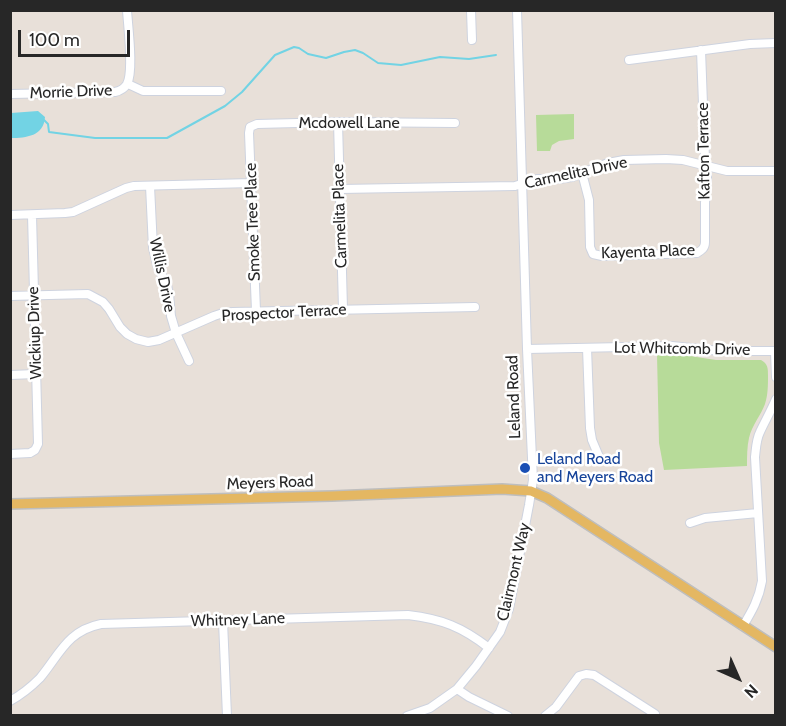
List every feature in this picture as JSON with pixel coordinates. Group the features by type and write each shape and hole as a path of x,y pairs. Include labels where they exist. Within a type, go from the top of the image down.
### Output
{"main road":[{"name":"Meyers Road","path":"10,504 285,498 502,489 531,491"},
{"path":"531,491 547,498 776,647"}],"street":[{"name":"Morrie Drive","path":"10,94 115,93 124,88 128,84 130,68 127,10"},
{"path":"471,10 472,40"},
{"name":"Leland Road","path":"518,10 527,350 533,480 531,491"},
{"path":"629,60 750,44 776,43"},
{"name":"Kafton Terrace","path":"701,50 707,177 705,246 702,250"},
{"path":"128,84 144,91 221,91"},
{"name":"Carmelita Place","path":"338,123 343,309"},
{"name":"Mcdowell Lane","path":"249,133 250,127 257,124 455,123"},
{"name":"Smoke Tree Place","path":"249,133 256,311"},
{"name":"Carmelita Drive","path":"340,189 515,186 537,179 559,179 624,160 675,159 727,171 776,171"},
{"name":"Kayenta Place","path":"582,173 589,200 590,247 593,254 602,256 697,254 702,250"},
{"path":"10,215 73,212 134,186 252,183"},
{"name":"Willis Drive","path":"150,186 153,249 158,268 167,285 176,333 189,361"},
{"name":"Wickiup Drive","path":"10,454 30,453 38,444 32,215"},
{"name":"Prospector Terrace","path":"10,296 88,294 103,302 127,334 148,342 223,313 475,307"},
{"name":"Lot Whitcomb Drive","path":"527,350 672,346 720,351 775,351 776,377"},
{"path":"587,348 590,428 600,459"},
{"path":"10,375 36,374"},
{"path":"743,626 756,605 762,581 754,457 759,434 776,399"},
{"name":"Clairmont Way","path":"407,716 430,708 457,688 500,632 509,609 531,491"},
{"path":"690,523 705,518 758,513"},
{"name":"Whitney Lane","path":"10,701 41,677 68,640 84,629 101,624 408,615 436,619 455,626 474,636 489,648"},
{"path":"223,621 227,716"},
{"path":"545,716 556,707 579,676 586,674 594,675 655,715"},
{"path":"457,688 469,697 508,716"}],"green space":[{"path":"574,114 574,139 559,141 552,145 550,151 537,151 536,115"},
{"path":"657,355 716,360 761,360 765,363 768,371 767,397 749,438 747,466 664,470 659,443"}],"water":[{"path":"38,111 45,117 38,132 33,135 11,138 11,113"}],"waterway":[{"path":"44,120 48,124 49,132 95,138 167,138 225,106 242,92 275,55 294,47 308,54 326,58 355,50 378,63 401,65 440,57 469,59 496,55"}],"place":[{"name":"Leland Road and Meyers Road","path":"525,468"}]}
